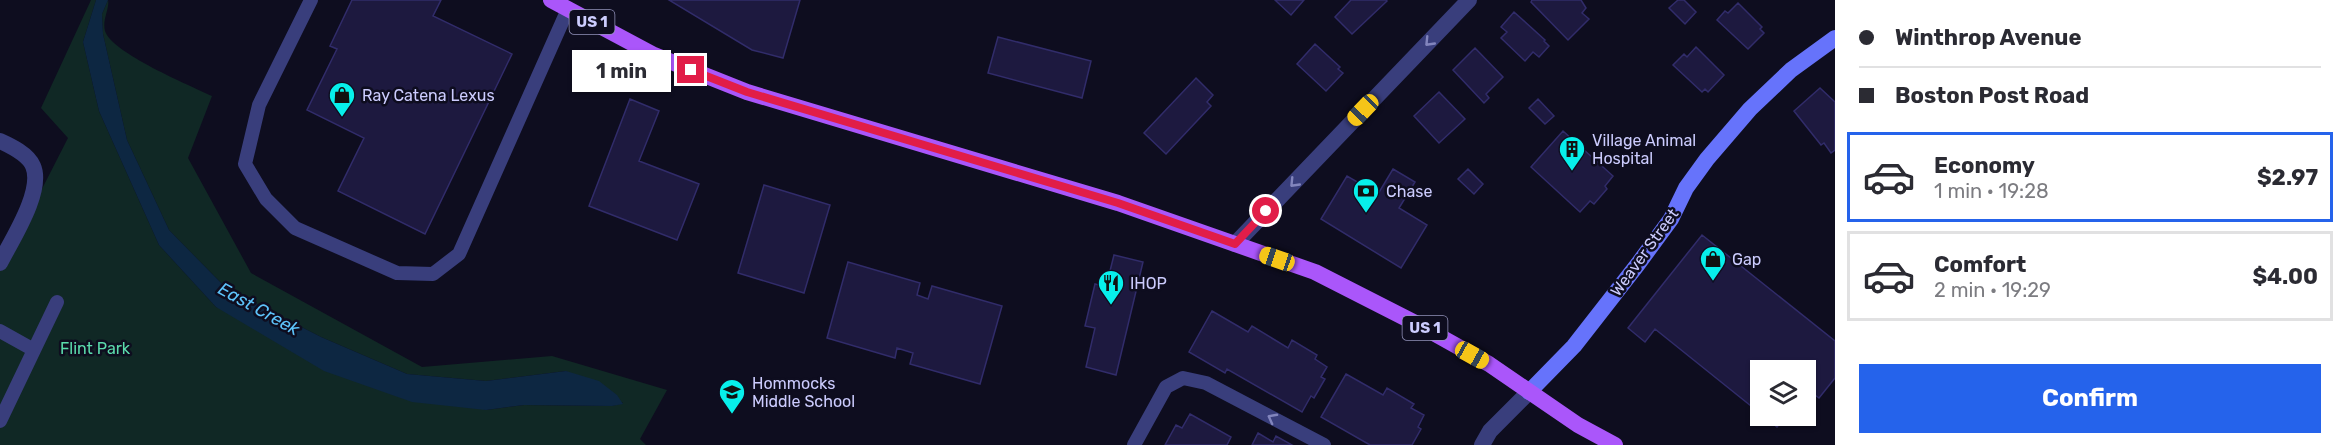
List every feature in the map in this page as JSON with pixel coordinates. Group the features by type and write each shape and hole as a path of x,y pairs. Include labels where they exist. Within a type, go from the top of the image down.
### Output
{"main road":[{"name":"US 1","path":"551,0 654,55 747,92 1118,203 1326,278 1489,364 1578,424 1615,445"},
{"name":"Weaver Street","path":"1529,392 1574,346 1671,219 1686,188 1707,159 1750,109 1783,78 1835,38"}],"street":[{"path":"1235,244 1469,0"},
{"path":"0,141 28,158 34,167 36,185 27,209 0,263"},
{"path":"1482,445 1490,431 1529,392"}],"lane":[{"path":"311,0 259,105 245,164 266,200 295,228 397,273 433,274 459,254 568,9"},
{"path":"0,421 57,302"},
{"path":"0,331 34,350"},
{"path":"1134,445 1166,387 1183,378 1206,383 1324,445"}],"green space":[{"name":"Flint Park","path":"91,0 96,0 83,42 99,111 159,245 216,307 486,410 524,405 612,406 623,403 566,371 486,381 407,374 321,337 227,289 169,230 127,140 103,34 102,14 108,0 104,27 111,40 152,68 212,96 188,158 251,273 422,367 552,356 667,390 640,439 646,445 0,445 0,271 68,138 41,108"}],"water":[{"name":"East Creek","path":"96,0 108,0 102,14 103,34 127,140 169,230 227,289 321,337 407,374 486,381 566,371 599,381 617,395 623,404 612,406 524,405 486,410 412,402 324,371 216,307 159,245 99,111 83,42"}],"building":[{"path":"352,0 441,0 433,16 512,54 425,234 338,191 364,138 307,110 337,49 330,46"},
{"path":"669,0 800,0 783,58 752,50"},
{"path":"1275,0 1304,0 1291,15"},
{"path":"1351,0 1387,1 1352,34 1335,17"},
{"path":"1532,0 1581,0 1586,8 1582,13 1589,19 1568,40 1531,2"},
{"path":"1678,0 1684,0 1696,12 1685,24 1669,8"},
{"path":"1738,3 1762,27 1760,29 1764,33 1748,49 1717,20 1725,11 1728,13"},
{"path":"1514,12 1549,46 1539,57 1533,52 1525,61 1501,38 1507,32 1501,27"},
{"path":"998,37 1091,61 1082,98 988,73"},
{"path":"1315,44 1340,67 1338,69 1343,73 1326,91 1297,64"},
{"path":"1696,47 1724,75 1708,92 1705,89 1702,92 1673,65 1684,54 1687,57"},
{"path":"1475,48 1503,77 1486,94 1489,98 1484,103 1453,70"},
{"path":"1196,78 1213,95 1207,102 1211,106 1166,154 1144,133"},
{"path":"1820,88 1835,102 1835,150 1831,153 1824,143 1821,145 1794,111"},
{"path":"1439,92 1465,119 1439,143 1414,116"},
{"path":"630,99 659,111 639,161 699,184 677,240 589,206"},
{"path":"1538,99 1554,116 1545,124 1529,108"},
{"name":"Village Animal Hospital","path":"1563,131 1613,176 1605,186 1607,189 1594,204 1590,201 1580,212 1531,167"},
{"name":"Chase","path":"1393,169 1415,182 1399,208 1427,225 1401,268 1321,219 1347,176 1378,194"},
{"path":"1468,169 1483,184 1474,194 1458,179"},
{"path":"764,185 830,205 804,293 738,273"},
{"name":"Gap","path":"1702,235 1835,341 1835,378 1819,398 1816,396 1816,360 1750,360 1750,405 1655,329 1645,342 1628,328"},
{"name":"IHOP","path":"1114,255 1143,262 1116,375 1086,367 1095,328 1085,326 1095,284 1106,287"},
{"path":"848,262 920,283 917,295 928,299 932,286 1002,306 980,384 910,364 913,353 897,348 895,358 827,338"},
{"path":"1212,311 1248,332 1252,326 1288,348 1292,340 1317,355 1315,359 1327,367 1321,377 1325,379 1314,398 1311,396 1302,412 1227,369 1225,373 1189,352"},
{"path":"1346,374 1383,395 1387,388 1414,404 1411,408 1424,415 1418,427 1421,429 1412,445 1370,445 1321,417"},
{"path":"1190,414 1231,437 1227,445 1165,445 1176,425 1182,428"},
{"path":"1258,433 1273,442 1276,436 1292,445 1252,445"}],"place":[{"name":"Ray Catena Lexus","path":"342,118"},
{"name":"Village Animal Hospital","path":"1572,172"},
{"name":"Chase","path":"1366,214"},
{"name":"Gap","path":"1713,282"},
{"name":"IHOP","path":"1111,306"},
{"name":"Hommocks Middle School","path":"732,415"}],"route":[{"path":"691,70 747,92 1118,203 1235,244 1266,211"}]}
